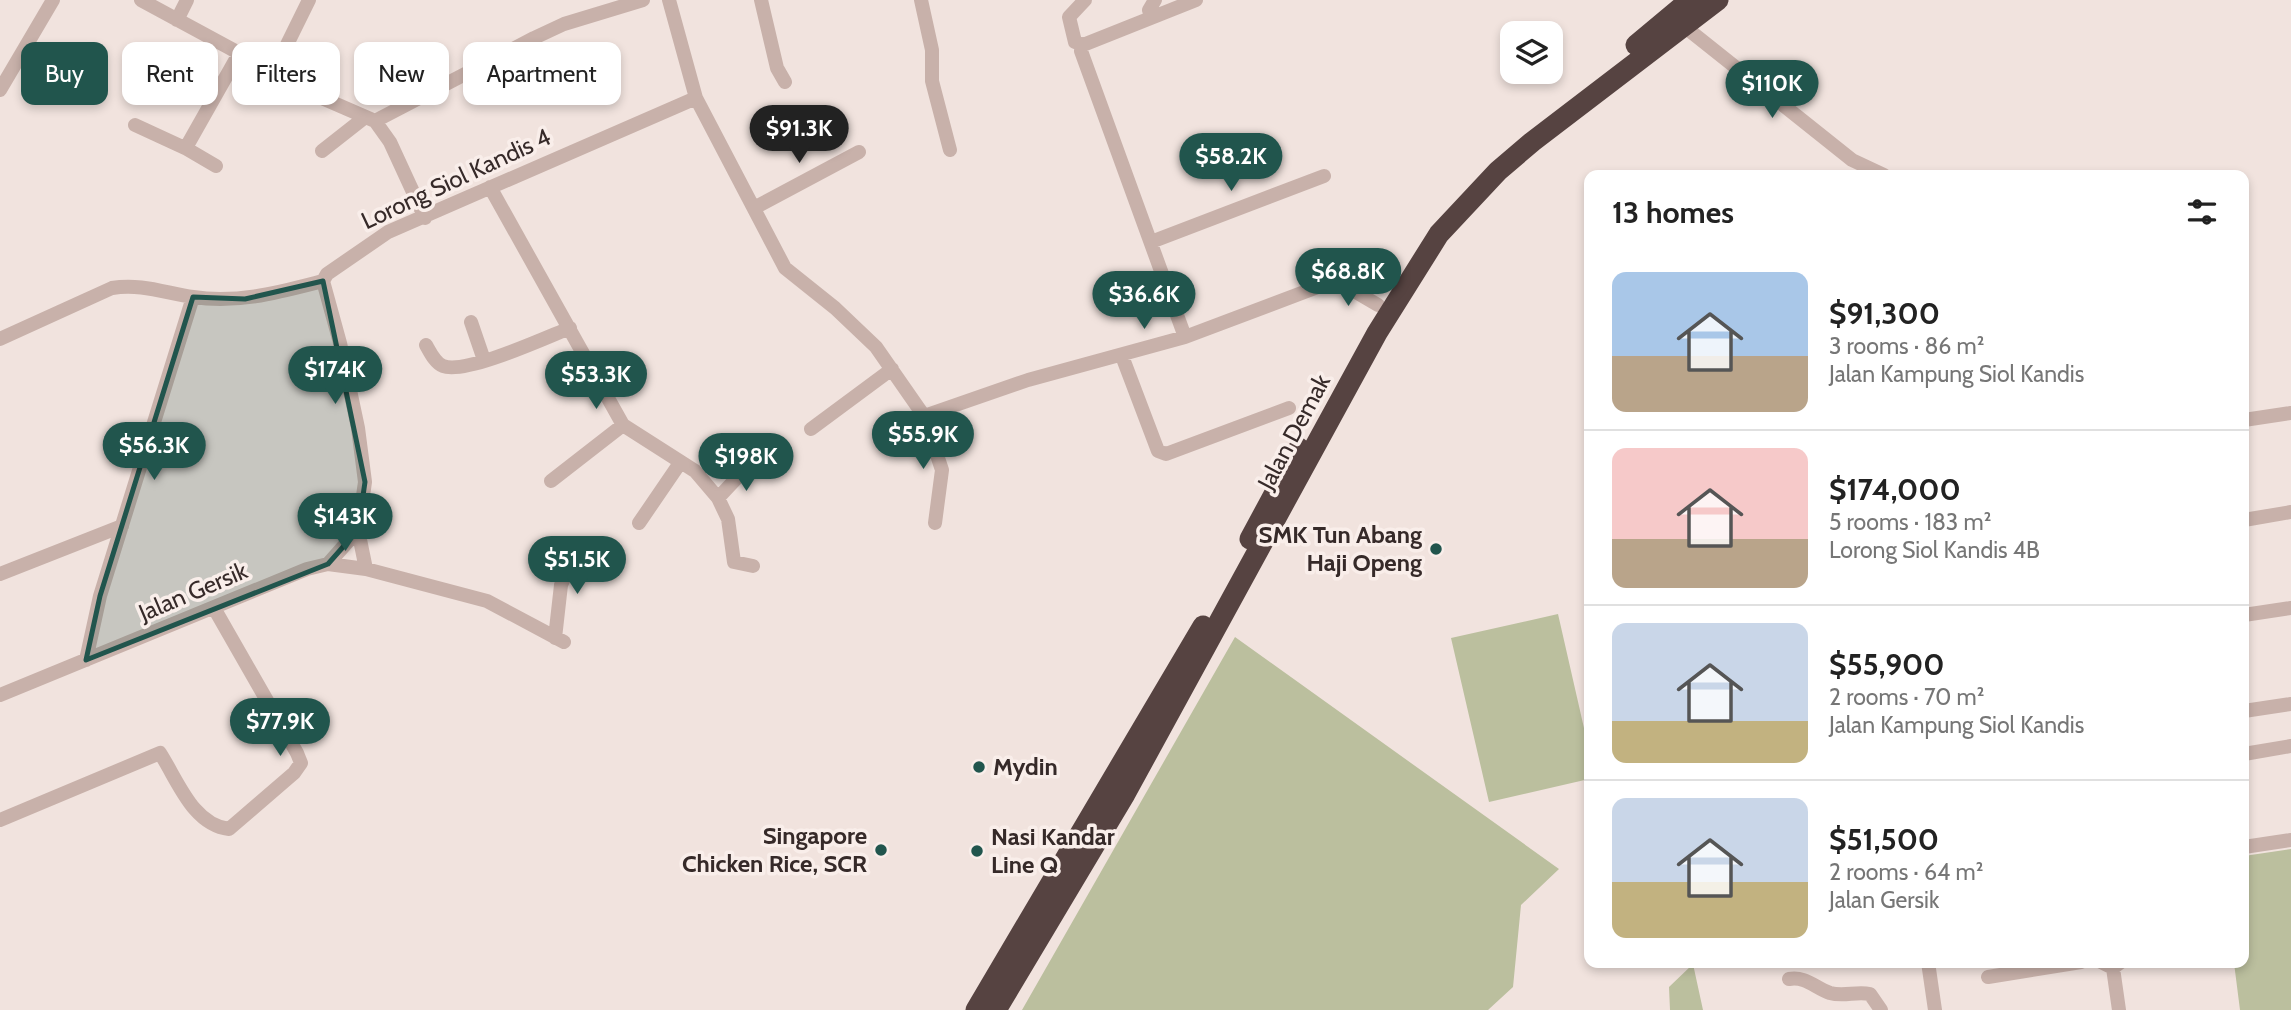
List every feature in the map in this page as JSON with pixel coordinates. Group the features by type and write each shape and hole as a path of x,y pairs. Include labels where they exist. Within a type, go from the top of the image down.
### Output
{"highway":[{"name":"Jalan Demak","path":"976,1010 1207,618 1378,304 1423,234 1460,191 1533,125 1690,0"},
{"name":"Jalan Demak","path":"996,1010 1125,794 1377,334 1439,234 1498,172 1532,142 1604,84 1685,27 1718,0"}],"street":[{"path":"0,90 53,0"},
{"path":"141,0 232,48"},
{"path":"177,20 187,0"},
{"path":"288,42 309,0"},
{"path":"322,151 370,119 544,33 643,0"},
{"path":"761,0 777,68 785,82"},
{"path":"920,0 932,50 932,81 950,150"},
{"path":"1085,0 1069,17 1071,34 1075,42 1083,45 1196,0"},
{"path":"1151,16 1149,10 1155,0"},
{"path":"673,1 696,98 785,268 835,308 876,347 924,416 942,470 935,523"},
{"path":"1685,27 1843,153 1875,170"},
{"path":"1083,45 1081,51 1185,337"},
{"path":"187,149 211,99 232,65"},
{"name":"Lorong Siol Kandis 4","path":"0,339 112,288 127,286 193,297 245,299 323,281 327,274 377,237 696,98"},
{"path":"340,104 370,119 390,142 425,218"},
{"path":"135,125 216,166"},
{"path":"754,208 859,152"},
{"path":"1151,242 1324,176"},
{"path":"490,187 623,425 695,471 718,498 727,519 732,559 752,566"},
{"path":"924,416 1028,380 1185,337 1373,266"},
{"path":"323,281 340,343 358,428 365,482 358,530 366,569"},
{"path":"1337,281 1378,304"},
{"path":"86,660 100,596 193,297"},
{"path":"471,322 484,360"},
{"path":"426,345 438,362 446,367 505,355 570,328"},
{"path":"1122,356 1158,451 1166,454 1289,408"},
{"path":"811,429 892,369"},
{"path":"2249,420 2290,418"},
{"path":"551,481 623,425"},
{"path":"639,523 680,463"},
{"path":"718,498 749,465"},
{"path":"2249,519 2291,512"},
{"path":"0,574 122,526"},
{"path":"328,564 358,530"},
{"name":"Jalan Gersik","path":"0,695 307,569 328,564 366,569 486,601 559,640 561,585 578,547"},
{"path":"0,820 160,753 200,817 215,827 229,829 301,763 214,608"},
{"path":"2249,614 2291,608"},
{"path":"2249,710 2291,704"},
{"path":"2249,753 2291,746"},
{"path":"2249,846 2291,839"},
{"path":"1929,968 1935,1010"},
{"path":"1987,977 2043,968"},
{"path":"2113,968 2119,1010"},
{"path":"1789,979 1800,977 1841,995 1870,994 1881,1010"}],"highlighted area":[{"path":"323,281 365,482 358,530 328,564 86,660 100,596 193,297 245,299"}],"green space":[{"path":"1558,614 1584,728 1584,780 1489,802 1451,638"},
{"path":"1235,637 1559,869 1521,905 1513,987 1488,1010 1022,1010"},
{"path":"2291,849 2291,1010 2240,1010 2235,968 2249,968 2249,855"},
{"path":"1689,968 1694,968 1703,1010 1670,1010 1669,987"}],"place":[{"name":"SMK Tun Abang Haji Openg","path":"1436,549"},
{"name":"Mydin","path":"979,767"},
{"name":"Singapore Chicken Rice, SCR","path":"881,850"},
{"name":"Nasi Kandar Line Q","path":"977,851"}]}
